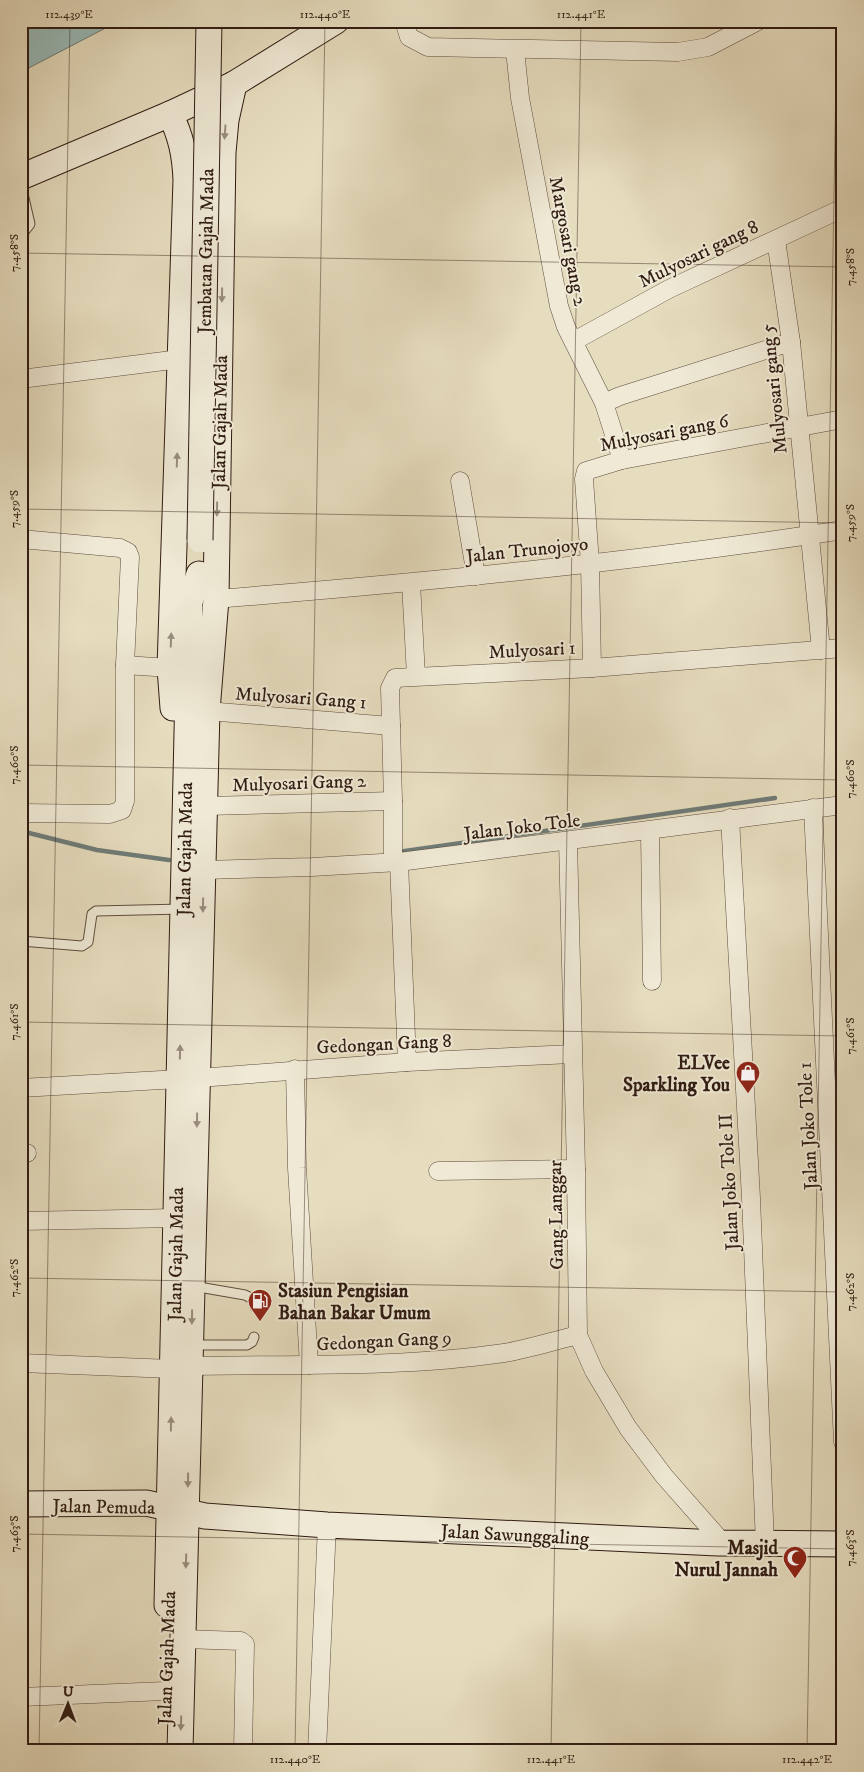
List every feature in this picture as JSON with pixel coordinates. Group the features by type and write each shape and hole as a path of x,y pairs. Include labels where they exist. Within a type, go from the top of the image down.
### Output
{"main road":[{"name":"Jembatan Gajah Mada","path":"199,574 209,21"},
{"path":"21,177 170,114 234,84 336,21"},
{"name":"Jalan Gajah Mada","path":"197,759 207,711 216,599 223,176 226,120 234,84"},
{"name":"Jalan Gajah Mada","path":"163,1751 165,1691 178,1510 180,1362 176,1218 189,1078 204,870 206,806 197,759 171,701 170,668 186,229 186,180 185,154 179,133 170,114"},
{"path":"186,180 223,176"},
{"path":"186,229 195,210 213,209 223,228"},
{"name":"Jalan Gajah Mada","path":"180,1362 193,1286 189,1078 183,909 197,759 206,602 199,574"},
{"name":"Jalan Pemuda","path":"21,1504 146,1503 178,1510"},
{"name":"Jalan Gajah Mada","path":"178,1510 184,1639 180,1751"},
{"name":"Jalan Sawunggaling","path":"178,1510 205,1516 327,1525 718,1543 843,1544"}],"street":[{"path":"404,21 409,37 428,47 515,50 691,51 708,47 758,21"},
{"name":"Margosari gang 2","path":"515,50 520,98 559,306 604,403 622,460"},
{"name":"Mulyosari gang 8","path":"574,341 669,290 843,208"},
{"name":"Mulyosari gang 5","path":"776,240 791,342 810,535"},
{"path":"604,403 620,396 791,342"},
{"path":"21,379 180,359"},
{"name":"Mulyosari gang 6","path":"592,668 590,563 584,475 588,469 622,460 843,420"},
{"path":"460,481 476,576"},
{"name":"Jalan Trunojoyo","path":"216,599 476,576 843,530"},
{"path":"810,535 821,650"},
{"path":"21,539 120,548 128,552 130,558 125,665 125,801 122,810 110,814 21,813"},
{"path":"411,583 416,676"},
{"name":"Mulyosari 1","path":"407,1062 394,858 391,680 399,677 592,668 843,648"},
{"path":"125,665 170,668"},
{"name":"Mulyosari Gang 1","path":"207,711 391,726"},
{"name":"Mulyosari Gang 2","path":"206,806 393,801"},
{"name":"Jalan Joko Tole","path":"204,870 394,858 568,841 650,831 730,818 843,805"},
{"name":"Jalan Joko Tole 1","path":"813,808 843,1442"},
{"name":"Jalan Joko Tole II","path":"730,818 751,1208 765,1544"},
{"path":"650,831 652,980"},
{"name":"Gang Langgar","path":"568,841 578,1335 594,1371 628,1428 664,1476 716,1535 718,1543"},
{"name":"Gedongan Gang 8","path":"21,1088 407,1062 572,1054"},
{"path":"295,1069 297,1168 309,1365"},
{"path":"438,1171 576,1169"},
{"path":"21,1221 176,1218"},
{"name":"Gedongan Gang 9","path":"21,1363 368,1364 490,1354 578,1335"},
{"path":"317,1751 327,1525"},
{"path":"184,1639 241,1641 245,1644 242,1751"},
{"path":"21,1697 165,1691"}],"lane":[{"path":"21,184 30,224 21,236"},
{"path":"21,941 82,946 88,942 91,918 96,911 183,909"},
{"path":"193,1286 245,1295 254,1299 255,1307"},
{"path":"180,1362 246,1345 252,1342 254,1336"}],"water":[{"path":"21,21 119,21 21,72"}],"waterway":[{"path":"398,852 775,798"},
{"path":"21,831 97,850 169,860"}],"place":[{"name":"ELVee Sparkling You","path":"748,1094"},
{"name":"Stasiun Pengisian Bahan Bakar Umum","path":"260,1322"},
{"name":"Masjid Nurul Jannah","path":"795,1579"}]}
